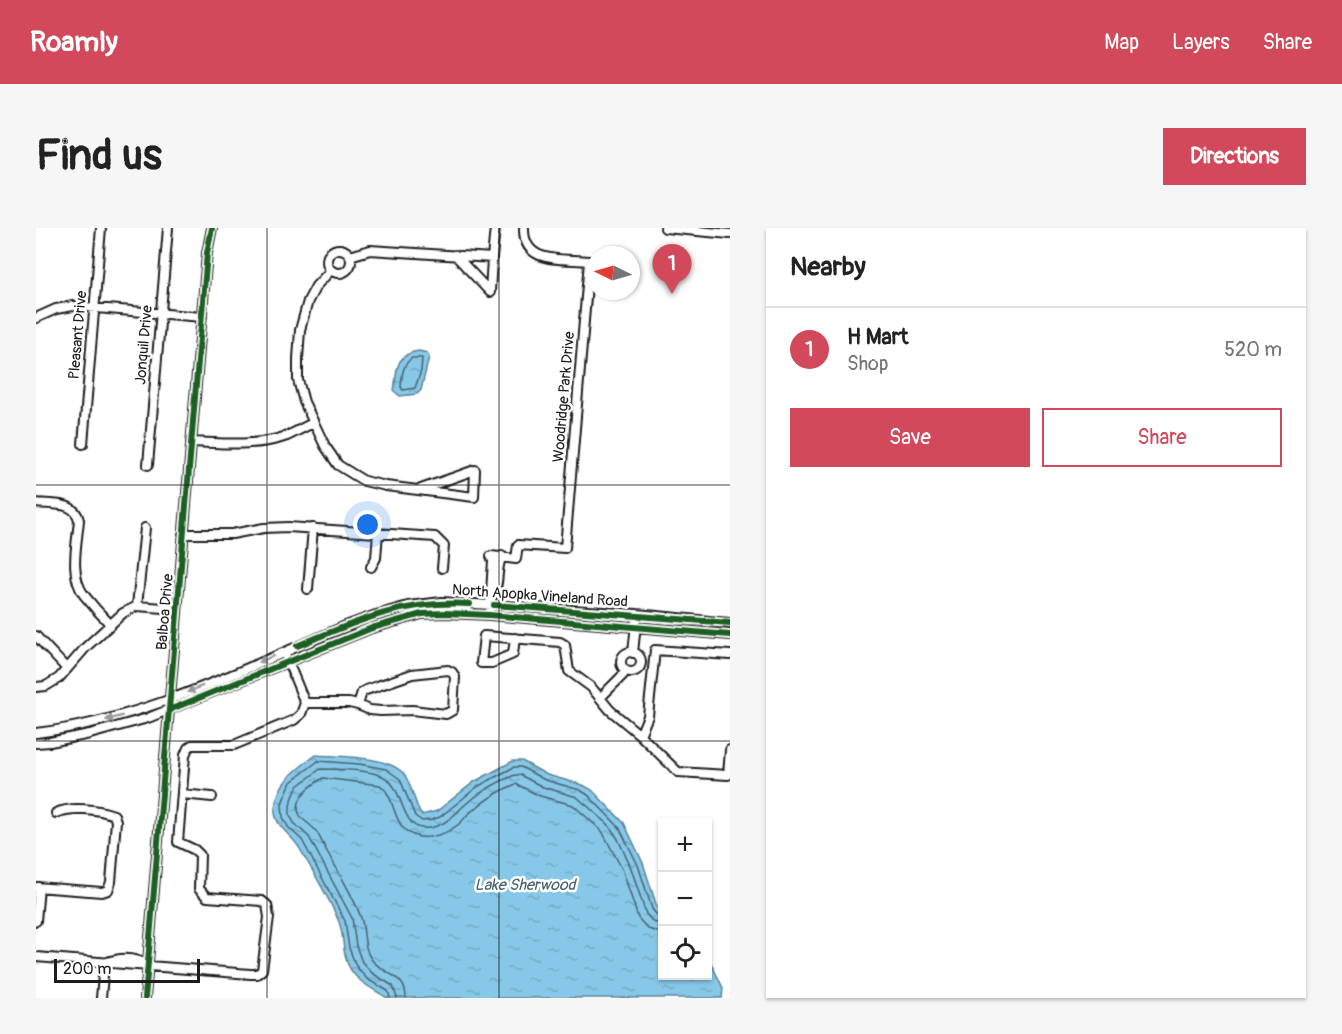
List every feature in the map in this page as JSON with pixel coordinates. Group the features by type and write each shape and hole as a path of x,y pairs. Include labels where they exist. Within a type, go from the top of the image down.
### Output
{"street":[{"name":"Pleasant Drive","path":"83,444 100,228"},
{"name":"Jonquil Drive","path":"148,465 168,228"},
{"name":"Balboa Drive","path":"146,998 201,317 207,253 212,228"},
{"path":"455,255 490,292 495,228"},
{"name":"Woodridge Park Drive","path":"491,601 490,590 494,561 490,556 516,557 518,545 565,548 589,261 537,256 528,247 524,237 524,228"},
{"path":"665,228 730,234"},
{"path":"341,249 350,256 350,265 345,272 338,273 331,270 327,259 332,252 341,249"},
{"path":"350,256 370,250 492,258"},
{"path":"331,270 316,286 308,301 300,330 298,380 304,402 325,446 338,465 364,481 474,497 475,470 421,489"},
{"path":"36,318 56,309 73,306 201,317"},
{"path":"191,442 240,444 267,441 286,436 313,423"},
{"path":"36,503 68,506 78,513 76,572 78,584 83,594 110,624"},
{"path":"137,606 145,528"},
{"path":"183,534 232,534 264,528 313,528 435,537 444,546 442,568"},
{"path":"308,589 313,528"},
{"path":"371,567 376,558 378,532"},
{"name":"Woodridge Park Drive","path":"489,615 491,601 499,580 502,556"},
{"name":"North Apopka Vineland Road","path":"36,733 69,729 111,719 170,699 376,615 408,606 442,602 491,601 730,623"},
{"path":"36,687 51,684 123,613 137,606 177,609"},
{"name":"North Apopka Vineland Road","path":"36,743 90,734 148,718 372,628 422,614 489,615 730,634"},
{"path":"633,653 638,614"},
{"path":"36,636 67,669"},
{"path":"515,638 513,654 492,663 481,663 484,636 515,638 560,642 565,645 569,671 601,697 610,710 678,772 728,775 730,750"},
{"path":"640,735 648,716 655,650 730,656"},
{"path":"36,957 104,963 117,958 140,960 148,964 250,974 257,974 264,967 269,917 267,905 262,901 207,897 202,894 199,890 200,855 178,842 185,755 192,745 227,747 294,720 301,714 305,703 284,652"},
{"path":"601,697 629,671 638,669 640,663 638,656 633,653 626,654 622,658 621,665 629,671"},
{"path":"305,703 358,705 370,710 411,710 446,714 453,710 455,677 448,670 412,674 362,692 358,705"},
{"path":"182,794 212,797"},
{"path":"36,921 37,887 102,892 108,890 111,882 116,821 114,815 106,812 65,809 56,813"},
{"path":"101,998 104,963"}],"water":[{"path":"419,351 427,353 429,357 421,390 417,394 400,396 394,391 401,359"},
{"name":"Lake Sherwood","path":"316,755 365,758 390,765 406,777 422,815 437,811 474,782 513,761 522,761 547,775 583,785 592,790 624,823 643,863 658,908 658,980 712,980 712,965 723,988 722,998 387,998 363,983 351,970 346,958 341,928 331,903 297,844 277,820 275,807 277,798 284,783"}],"cycle path":[{"path":"145,998 207,253 212,228"},
{"path":"297,646 381,614 423,605 470,604"},
{"path":"494,605 730,623"},
{"path":"169,710 372,628 422,614 489,615 730,635"}],"place":[{"name":"H Mart","path":"672,294"}]}
